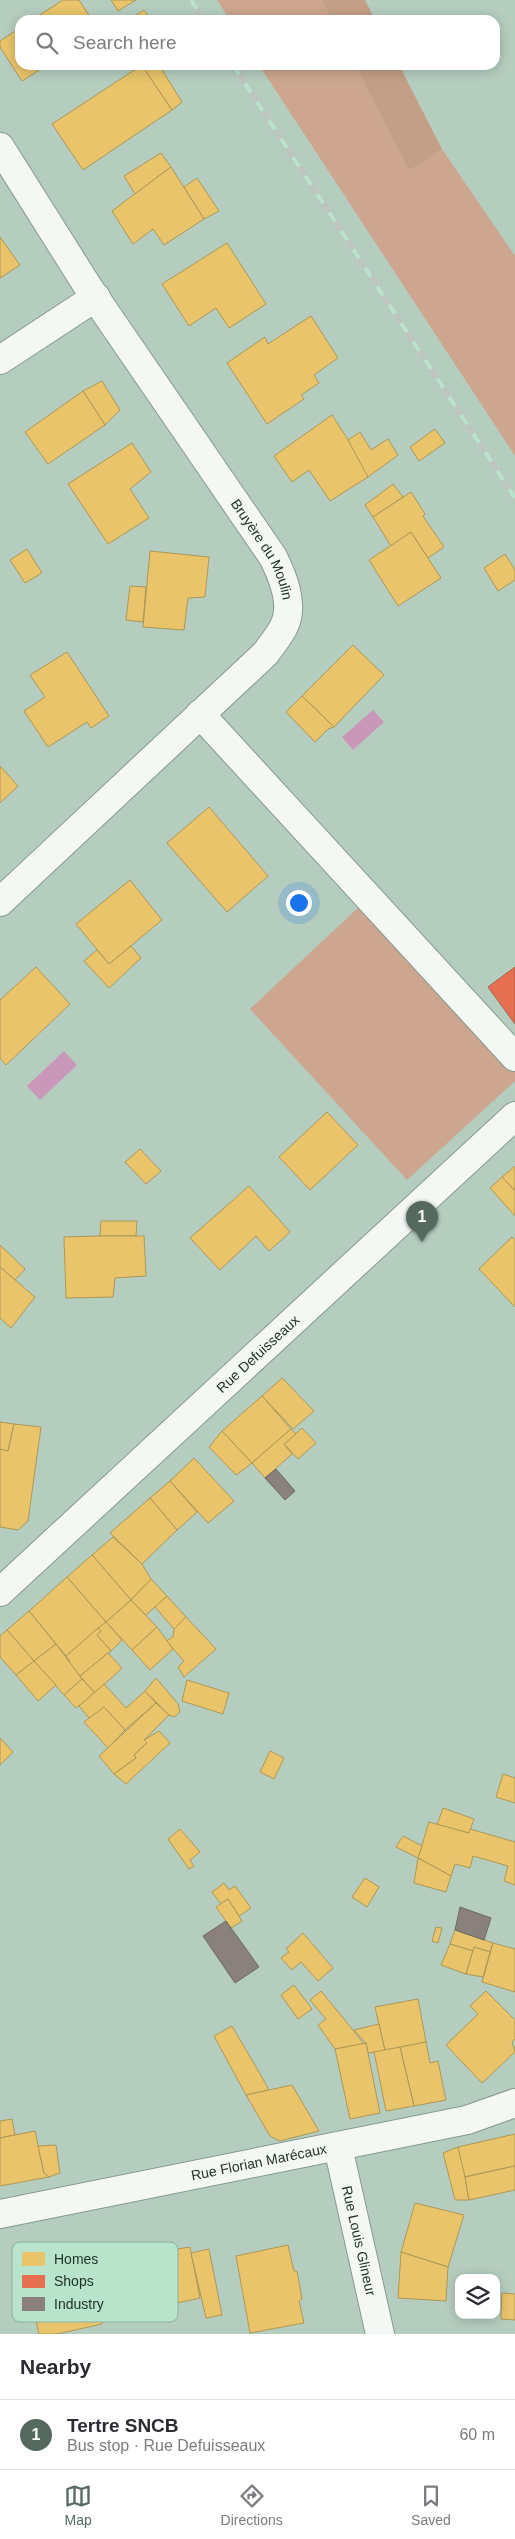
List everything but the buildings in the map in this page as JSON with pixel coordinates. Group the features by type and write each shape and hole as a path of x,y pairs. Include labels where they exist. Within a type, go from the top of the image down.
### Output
{"street":[{"name":"Bruyère du Moulin","path":"0,147 96,298 273,557 282,575 288,608 286,623 266,654 0,902"},
{"path":"0,360 96,298"},
{"path":"200,714 515,1057"},
{"name":"Rue Defuisseaux","path":"0,1592 515,1116"},
{"name":"Rue Florian Marécaux","path":"0,2214 467,2120 515,2103"},
{"name":"Rue Louis Glineur","path":"338,2147 380,2334"}],"shaded area":[{"path":"217,0 322,0 330,15 227,15"},
{"path":"322,0 365,0 372,15 330,15"},
{"path":"262,70 358,70 409,169 442,149 515,256 515,456"},
{"path":"358,70 402,70 442,149 409,170"},
{"path":"373,710 384,722 353,750 342,737"},
{"path":"362,904 515,1072 515,1081 407,1180 250,1009"},
{"path":"64,1051 77,1065 40,1100 27,1086"}],"railway":[{"path":"191,0 201,15"},
{"path":"236,70 515,498"}],"place":[{"name":"Tertre SNCB","path":"422,1242"}]}
